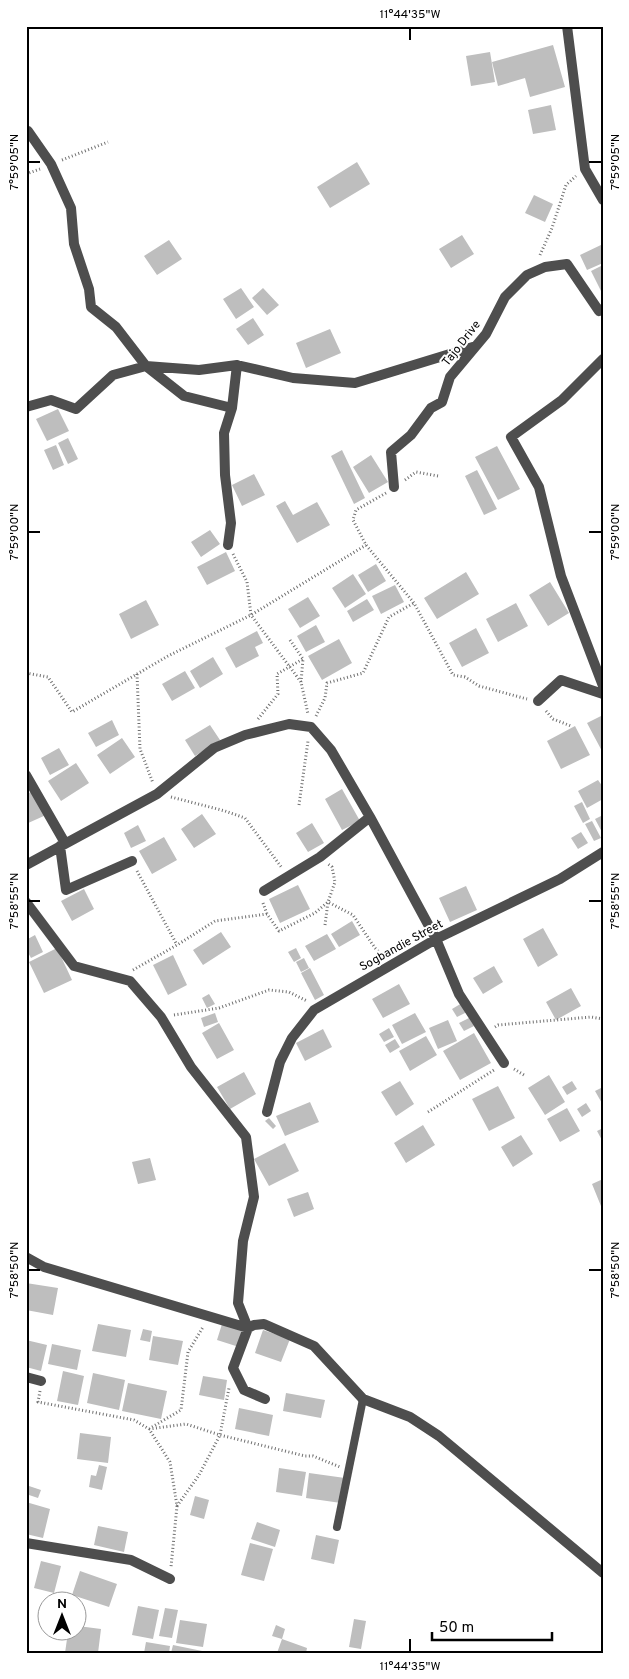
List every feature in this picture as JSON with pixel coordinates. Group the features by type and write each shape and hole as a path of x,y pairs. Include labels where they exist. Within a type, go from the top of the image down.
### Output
{"street":[{"path":"567,26 585,169 603,200"},
{"path":"28,131 51,164 71,208 74,244 88,289 91,307 116,327 146,366 184,396 232,408"},
{"name":"Tajo Drive","path":"394,487 391,452 411,435 430,408 442,402 450,377 486,334 505,297 527,274 545,267 567,264 599,311 603,309"},
{"path":"26,407 51,400 76,409 113,375 146,366 199,370 237,365 293,378 356,383 476,346"},
{"path":"603,359 562,400 511,436 540,487 562,576 603,686"},
{"path":"228,545 231,523 224,475 224,433 232,408 237,365"},
{"path":"538,701 562,680 603,694"},
{"path":"26,865 158,794 214,748 246,736 289,724 311,727 331,750 370,817 436,939 459,994 504,1063"},
{"path":"26,775 63,845 66,890 132,861"},
{"path":"264,891 320,857 370,817"},
{"name":"Sogbandie Street","path":"267,1112 280,1062 292,1038 314,1010 436,939 560,878 603,852"},
{"path":"26,902 74,966 130,981 161,1017 191,1067 246,1136 254,1197 243,1241 238,1303 248,1328"},
{"path":"26,1257 44,1267 248,1328"},
{"path":"265,1398 244,1390 233,1368 248,1328 254,1324 264,1324 314,1346 363,1399 410,1417 439,1436 603,1573"},
{"path":"26,1377 41,1381"},
{"path":"26,1544 131,1560 170,1579"}],"lane":[{"path":"337,1527 363,1399"}],"path":[{"path":"26,174 108,142"},
{"path":"527,274 542,252 566,185 585,169"},
{"path":"438,476 416,472 378,499 356,510 353,520 366,545 414,603 453,675 465,677 479,686 538,701 553,719 570,726"},
{"path":"228,545 247,582 251,615 301,682"},
{"path":"26,672 48,677 72,712 168,656 251,615 366,545"},
{"path":"299,805 311,727 325,698 327,683 363,674 389,617 414,603"},
{"path":"290,640 303,659 301,682 311,727"},
{"path":"246,736 278,694 277,674 303,659"},
{"path":"137,674 140,749 158,794 245,818 288,876"},
{"path":"320,857 332,867 335,882 328,902 325,925"},
{"path":"132,861 177,945"},
{"path":"130,981 132,970 177,945 215,920 267,914 279,931 315,913 328,902"},
{"path":"328,902 353,915 375,948 392,964"},
{"path":"161,1017 219,1008 269,990 289,992 310,1002 314,1010"},
{"path":"484,1035 498,1025 591,1017 603,1019"},
{"path":"428,1112 504,1063"},
{"path":"150,1429 181,1410 188,1352 209,1316"},
{"path":"177,1506 199,1475 220,1435 233,1368"},
{"path":"41,1381 38,1402 134,1420 150,1429 170,1462 177,1506 170,1579"},
{"path":"150,1429 186,1424 220,1435 305,1456 313,1456 348,1471"}],"building":[{"path":"553,45 565,87 530,97 525,78 498,86 492,62"},
{"path":"490,52 495,82 471,86 466,56"},
{"path":"551,105 556,130 533,134 528,110"},
{"path":"357,162 370,184 330,208 317,187"},
{"path":"534,195 553,204 545,222 525,213"},
{"path":"462,235 474,254 451,268 439,249"},
{"path":"169,240 182,259 157,275 144,256"},
{"path":"603,244 603,263 587,270 580,255"},
{"path":"603,265 603,295 591,271"},
{"path":"241,288 254,307 236,319 223,299"},
{"path":"263,288 279,305 267,315 252,298"},
{"path":"253,318 264,335 248,345 236,329"},
{"path":"330,329 341,353 306,368 296,343"},
{"path":"58,409 69,431 47,441 36,419"},
{"path":"68,438 78,459 68,464 58,443"},
{"path":"56,445 64,465 53,470 44,450"},
{"path":"497,446 520,489 498,500 475,457"},
{"path":"342,450 365,498 354,504 331,456"},
{"path":"371,455 388,482 369,493 353,467"},
{"path":"477,470 497,509 484,515 465,476"},
{"path":"254,474 265,495 242,506 232,485"},
{"path":"285,501 293,515 317,502 330,525 297,543 276,506"},
{"path":"210,530 220,544 201,557 191,542"},
{"path":"226,552 235,571 207,585 197,567"},
{"path":"376,564 386,581 368,592 358,575"},
{"path":"466,572 479,594 437,619 424,598"},
{"path":"353,574 366,594 345,608 332,588"},
{"path":"550,582 569,613 548,626 529,595"},
{"path":"395,585 404,602 381,614 372,596"},
{"path":"308,597 320,616 300,628 288,609"},
{"path":"367,599 374,610 353,622 347,611"},
{"path":"146,600 159,625 131,639 119,614"},
{"path":"516,603 528,626 498,642 486,619"},
{"path":"316,625 325,642 306,652 297,636"},
{"path":"476,628 489,653 462,667 449,643"},
{"path":"257,631 263,643 255,647 259,656 236,668 225,648"},
{"path":"339,639 352,663 322,680 308,656"},
{"path":"213,657 223,674 200,688 190,671"},
{"path":"185,671 195,688 172,701 162,684"},
{"path":"603,715 603,753 587,723"},
{"path":"112,720 119,735 96,747 88,733"},
{"path":"210,725 220,740 195,756 185,740"},
{"path":"575,726 590,755 561,769 547,741"},
{"path":"122,738 135,757 110,774 97,755"},
{"path":"59,748 69,765 50,775 41,758"},
{"path":"76,763 89,783 61,801 48,781"},
{"path":"598,780 603,787 603,799 587,808 578,791"},
{"path":"342,789 360,821 342,830 325,799"},
{"path":"34,791 46,815 26,824 26,794"},
{"path":"582,802 590,819 583,823 574,806"},
{"path":"202,814 216,834 194,848 181,829"},
{"path":"603,815 603,834 595,819"},
{"path":"592,821 601,838 594,841 585,824"},
{"path":"312,823 324,843 308,852 296,833"},
{"path":"138,825 146,841 131,848 124,833"},
{"path":"581,832 588,843 578,849 571,838"},
{"path":"164,837 177,860 152,874 139,851"},
{"path":"298,885 310,909 280,923 269,899"},
{"path":"466,886 477,910 450,922 439,898"},
{"path":"84,889 94,909 72,921 61,901"},
{"path":"352,921 360,935 339,947 331,934"},
{"path":"543,928 558,955 538,967 523,939"},
{"path":"221,932 231,947 203,965 193,950"},
{"path":"327,934 336,949 314,961 305,946"},
{"path":"35,935 43,952 31,958 26,949 26,940"},
{"path":"57,948 72,980 44,993 29,962"},
{"path":"296,948 301,958 294,962 288,952"},
{"path":"173,955 187,985 168,995 153,965"},
{"path":"304,958 309,968 301,972 296,962"},
{"path":"494,966 503,982 483,994 473,978"},
{"path":"310,968 324,995 315,1000 301,973"},
{"path":"399,984 410,1004 383,1018 372,999"},
{"path":"571,988 581,1006 556,1020 546,1002"},
{"path":"209,994 215,1004 207,1008 202,998"},
{"path":"462,1003 467,1012 457,1017 452,1009"},
{"path":"215,1013 218,1022 204,1027 201,1018"},
{"path":"415,1013 426,1032 402,1044 392,1025"},
{"path":"469,1018 474,1026 464,1031 459,1023"},
{"path":"448,1020 457,1041 438,1049 429,1028"},
{"path":"219,1023 234,1050 217,1059 202,1033"},
{"path":"389,1028 394,1037 384,1042 379,1034"},
{"path":"323,1029 332,1047 305,1061 296,1043"},
{"path":"474,1033 491,1063 460,1080 443,1051"},
{"path":"426,1036 437,1055 410,1071 399,1051"},
{"path":"395,1039 400,1047 390,1053 385,1045"},
{"path":"244,1072 256,1094 230,1109 217,1087"},
{"path":"549,1075 565,1102 545,1115 528,1088"},
{"path":"400,1081 414,1104 396,1116 381,1092"},
{"path":"572,1081 577,1089 567,1095 562,1087"},
{"path":"498,1086 515,1118 489,1131 472,1099"},
{"path":"603,1087 603,1105 595,1091"},
{"path":"310,1102 319,1122 285,1136 276,1116"},
{"path":"586,1103 591,1111 582,1117 577,1109"},
{"path":"567,1108 580,1131 560,1142 547,1119"},
{"path":"269,1118 276,1126 273,1129 265,1121"},
{"path":"423,1125 435,1145 406,1163 394,1143"},
{"path":"603,1128 603,1142 597,1131"},
{"path":"521,1135 533,1154 513,1167 501,1147"},
{"path":"285,1143 299,1171 269,1186 254,1159"},
{"path":"150,1158 156,1180 138,1184 132,1162"},
{"path":"603,1179 603,1211 592,1184"},
{"path":"308,1192 314,1209 294,1217 287,1199"},
{"path":"26,1283 58,1288 53,1315 26,1310"},
{"path":"98,1324 131,1330 126,1357 92,1351"},
{"path":"222,1324 244,1331 239,1347 217,1340"},
{"path":"143,1329 152,1331 150,1342 140,1340"},
{"path":"263,1330 290,1339 281,1362 255,1353"},
{"path":"153,1336 183,1341 178,1365 149,1360"},
{"path":"26,1340 47,1345 41,1371 26,1367"},
{"path":"52,1344 81,1350 77,1370 48,1364"},
{"path":"63,1371 84,1376 78,1405 57,1401"},
{"path":"93,1373 125,1380 119,1410 87,1403"},
{"path":"203,1376 227,1380 224,1400 199,1395"},
{"path":"128,1383 167,1391 161,1419 122,1411"},
{"path":"286,1393 325,1400 321,1418 283,1411"},
{"path":"239,1408 273,1415 269,1436 235,1429"},
{"path":"80,1433 111,1437 108,1463 77,1459"},
{"path":"99,1465 107,1467 102,1490 89,1487 91,1475 96,1476"},
{"path":"279,1468 306,1472 302,1496 276,1492"},
{"path":"309,1473 345,1478 341,1503 306,1498"},
{"path":"26,1485 41,1490 38,1498 26,1494"},
{"path":"195,1496 209,1500 204,1519 190,1515"},
{"path":"26,1502 50,1509 43,1538 26,1534"},
{"path":"257,1522 280,1530 275,1547 251,1539"},
{"path":"98,1526 128,1532 124,1552 94,1545"},
{"path":"316,1535 339,1540 334,1564 311,1559"},
{"path":"250,1543 273,1549 264,1581 241,1575"},
{"path":"41,1561 61,1566 54,1592 34,1588"},
{"path":"80,1571 117,1584 109,1607 88,1600 88,1592 73,1592"},
{"path":"138,1606 159,1610 153,1639 132,1635"},
{"path":"165,1608 178,1610 172,1638 159,1636"},
{"path":"354,1619 366,1621 361,1649 349,1647"},
{"path":"180,1620 207,1624 203,1647 176,1643"},
{"path":"276,1625 285,1629 282,1639 272,1636"},
{"path":"88,1627 101,1629 98,1653 65,1653 67,1642 88,1642"},
{"path":"282,1639 307,1648 306,1653 277,1653"},
{"path":"146,1642 170,1646 169,1653 144,1653"},
{"path":"173,1645 207,1652 207,1653 171,1653"}]}
